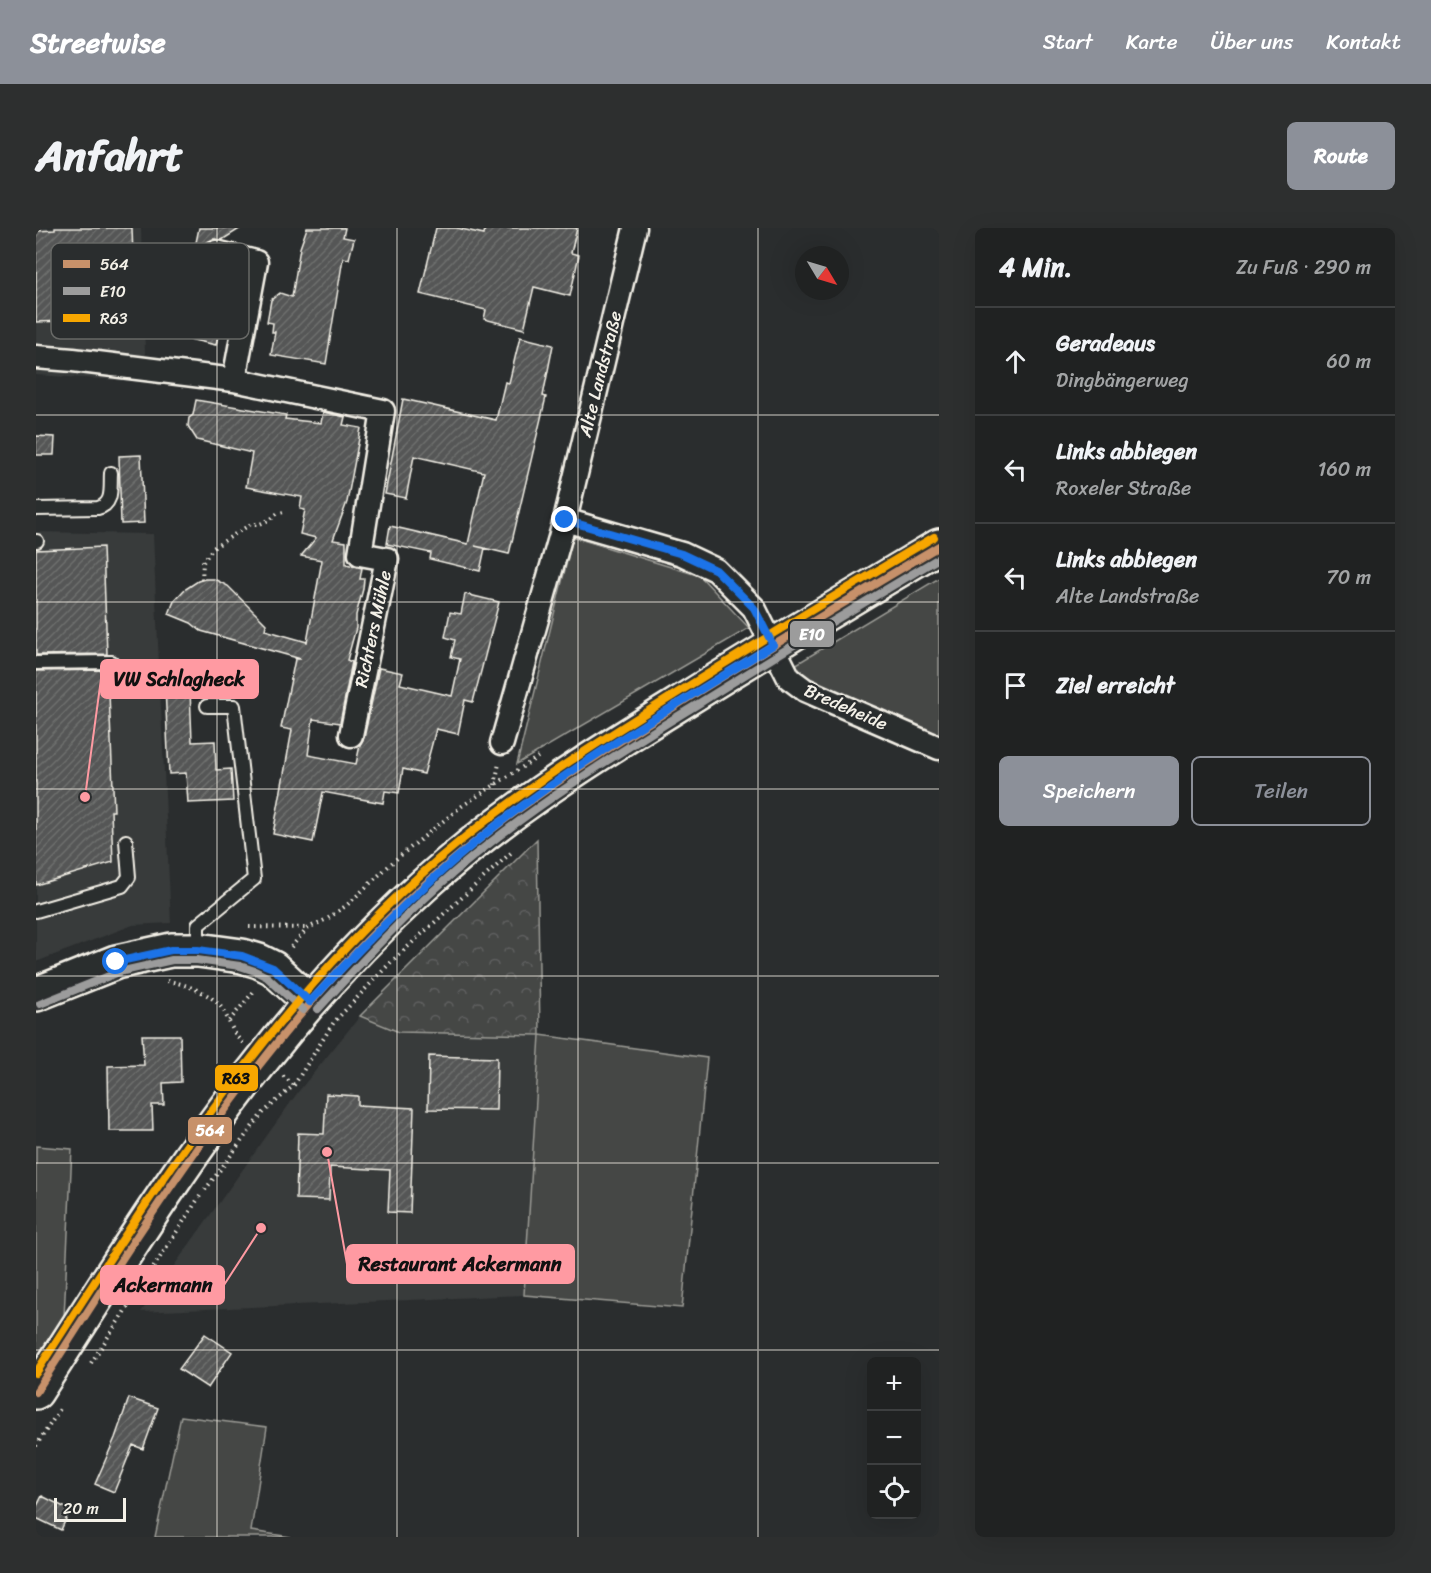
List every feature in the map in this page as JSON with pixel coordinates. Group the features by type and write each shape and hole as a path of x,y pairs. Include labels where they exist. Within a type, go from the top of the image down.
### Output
{"main road":[{"path":"48,1400 119,1262 188,1160 262,1060 310,1002 365,942 425,884 499,824 575,768 773,645 939,546"},
{"path":"36,994 116,962 171,950 198,950 242,956 259,961 273,968 310,1002"}],"street":[{"name":"Alte Landstraße","path":"502,743 565,520 635,228"},
{"path":"249,260 256,262 249,300"},
{"path":"234,380 242,339"},
{"name":"Richters Mühle","path":"36,357 234,380 383,411 360,554 387,560 351,735"},
{"path":"565,520 682,554 716,570 754,608 773,645"},
{"name":"Bredeheide","path":"773,645 789,678 805,690 939,748"}],"lane":[{"path":"36,509 106,506 110,500 111,473"},
{"path":"36,663 112,662"},
{"path":"198,950 198,925 254,879 234,706 207,706"},
{"path":"36,911 122,886 129,877 126,841"}],"path":[{"path":"202,580 203,562 213,548 251,524 260,524 284,512"},
{"path":"86,1371 203,1192 261,1115 294,1085 334,1022 391,962 514,850"},
{"path":"163,980 182,983 197,990 219,1005 229,1021"},
{"path":"36,1446 48,1400"}],"shaded area":[{"path":"36,228 141,228 141,243 51,243 51,339 145,339 146,382 36,375"},
{"path":"36,532 153,534 171,923 133,925 36,962"},
{"path":"360,1016 399,1032 540,1035 524,1295 141,1312 298,1092"}],"green space":[{"path":"573,537 700,576 749,628 517,764"},
{"path":"939,578 939,736 785,671"},
{"path":"537,839 540,1035 399,1032 360,1016"},
{"path":"540,1035 707,1058 682,1308 524,1295"},
{"path":"36,1146 72,1149 64,1317 36,1361"},
{"path":"181,1416 267,1427 251,1531 291,1537 155,1537"}],"building":[{"path":"55,228 132,228 133,243 51,243 51,322 36,322 36,231 55,230"},
{"path":"199,228 241,228 222,240 213,239 207,243 196,243"},
{"path":"307,228 345,228 343,237 354,239 349,259 343,258 326,364 271,355 275,332 272,332 273,323 267,322 271,300 280,293 292,297 300,248"},
{"path":"436,228 457,228 484,234 485,228 577,228 571,253 579,255 570,296 534,287 524,329 484,319 486,310 420,294"},
{"path":"520,337 553,345 543,396 546,397 509,554 485,548 480,571 430,559 431,553 387,544 390,526 468,544 484,472 414,456 406,498 385,494 403,399 496,420 505,382 509,383"},
{"path":"189,339 217,339 216,345"},
{"path":"196,400 286,415 285,419 321,423 323,412 345,417 343,425 361,428 347,502 333,540 346,542 346,564 362,568 360,579 364,579 356,615 356,628 347,660 352,662 340,723 313,719 308,755 356,764 379,668 403,673 400,684 452,696 460,659 451,657 455,640 445,637 450,612 461,614 465,594 499,602 473,702 465,700 458,734 436,729 424,774 403,769 399,793 385,791 383,803 323,792 313,842 273,834 292,730 281,728 295,659 301,659 201,631 191,623 169,614 174,601 184,590 198,581 214,579 228,586 266,624 265,630 307,642 322,560 301,556 316,538 300,534 305,510 300,509 302,497 246,487 252,453 197,440 188,426"},
{"path":"36,436 55,437 54,455 36,455"},
{"path":"141,455 144,523 121,524 119,456"},
{"path":"103,547 107,654 36,655 36,550"},
{"path":"189,664 192,742 215,741 216,770 231,769 233,801 188,803 186,773 169,774 164,665"},
{"path":"108,670 114,811 111,811 113,862 36,885 36,671"},
{"path":"142,1035 180,1035 181,1082 163,1083 164,1105 152,1105 153,1131 109,1131 108,1066 144,1065"},
{"path":"429,1056 497,1058 496,1110 428,1109"},
{"path":"326,1094 358,1096 358,1105 414,1108 410,1213 388,1212 390,1170 330,1167 329,1200 296,1199 298,1133 324,1134"},
{"path":"205,1334 232,1352 208,1388 179,1369"},
{"path":"129,1398 158,1408 143,1449 133,1445 114,1492 95,1484"},
{"path":"42,1496 70,1510 61,1530 36,1518 36,1508"}],"transit line":[{"name":"R63","path":"36,1373 121,1241 210,1112 308,990 360,933 417,878 506,806 569,762 733,658 934,537"},
{"name":"564","path":"36,1392 167,1191 261,1063 365,942 423,886 481,837 573,771 736,668 939,546"},
{"name":"E10","path":"318,1009 422,901 516,823 636,742 939,558"},
{"name":"E10","path":"40,1004 119,972 172,960 197,960 240,966 255,971 267,977 303,1010"}],"place":[{"name":"VW Schlagheck","path":"85,797"},
{"name":"Restaurant Ackermann","path":"327,1152"},
{"name":"Ackermann","path":"261,1228"}],"route":[{"path":"116,962 171,950 198,950 242,956 273,968 310,1002 365,942 425,884 499,824 575,768 773,645 754,608 716,570 682,554 565,520"}]}
